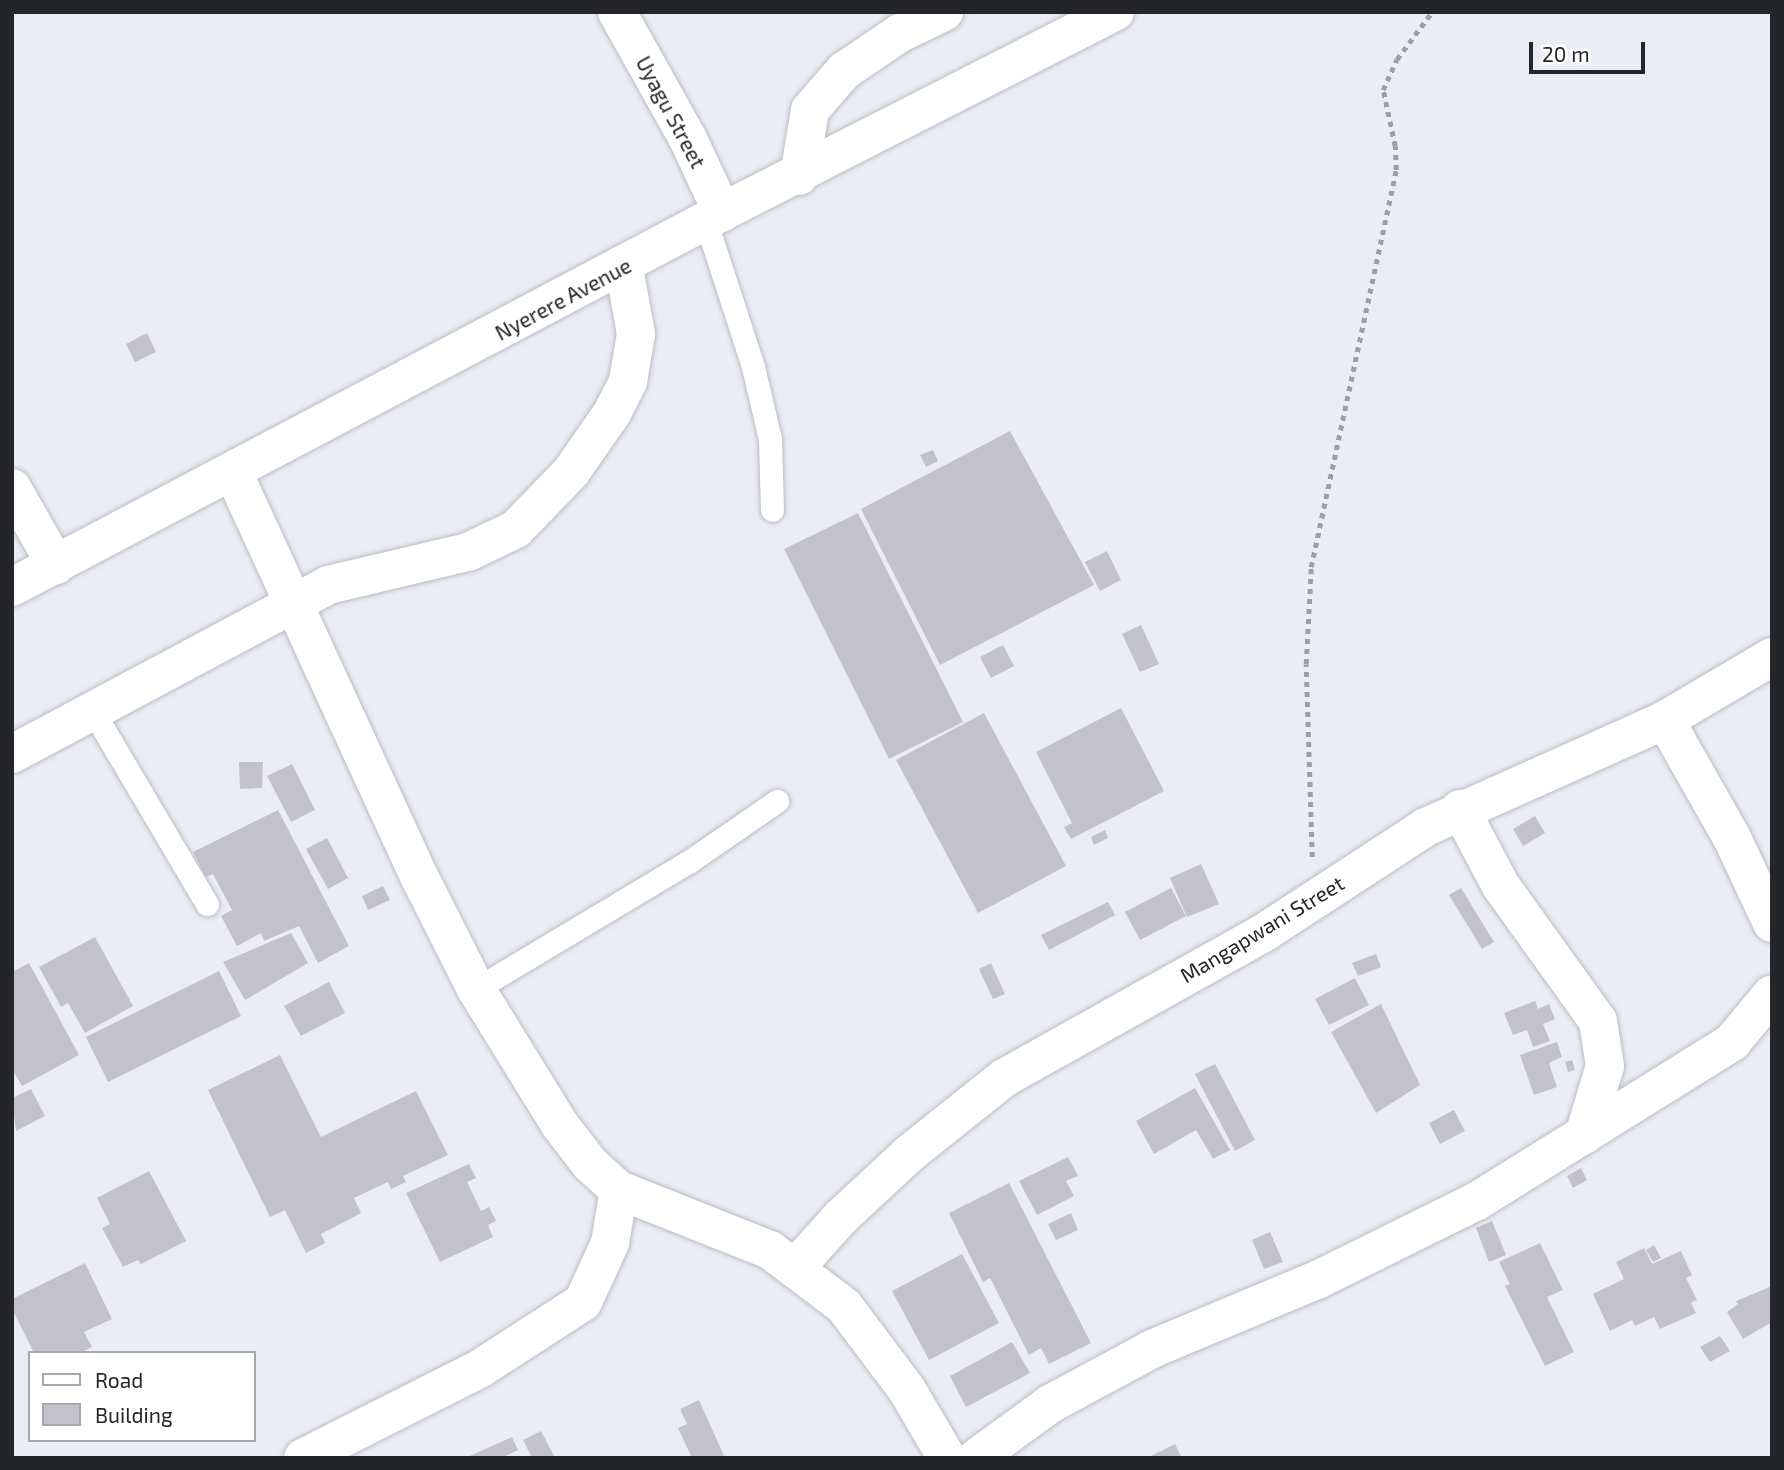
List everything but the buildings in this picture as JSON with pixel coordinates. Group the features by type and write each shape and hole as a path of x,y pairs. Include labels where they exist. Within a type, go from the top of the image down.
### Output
{"street":[{"name":"Uyagu Street","path":"617,12 688,139 714,217"},
{"path":"799,176 810,110 844,71 900,33 944,12"},
{"name":"Nyerere Avenue","path":"12,587 624,267 714,217 799,176 1115,12"},
{"path":"12,754 94,713 291,604 358,575 483,546 525,521 571,472 612,414 628,381 636,334 624,267"},
{"path":"233,472 291,604 476,989 560,1125 590,1164 619,1190 770,1250 796,1267 858,1321 907,1390 947,1458"},
{"path":"12,488 55,565"},
{"name":"Mangapwani Street","path":"796,1267 910,1153 1004,1078 1311,903 1390,849 1460,809 1665,720 1772,657"},
{"path":"1665,720 1732,838 1772,923"},
{"path":"1460,809 1501,886 1598,1021 1605,1066 1584,1135"},
{"path":"976,1458 1023,1421 1152,1349 1407,1239 1584,1135 1732,1042 1772,994"},
{"path":"303,1458 481,1368 583,1302 610,1243 619,1190"}],"lane":[{"path":"714,217 770,439 772,510"},
{"path":"94,713 207,904"},
{"path":"476,989 690,861 777,801"}],"path":[{"path":"1311,903 1306,664 1311,567 1337,429 1394,180 1395,146 1383,90 1397,59 1432,12"}]}
